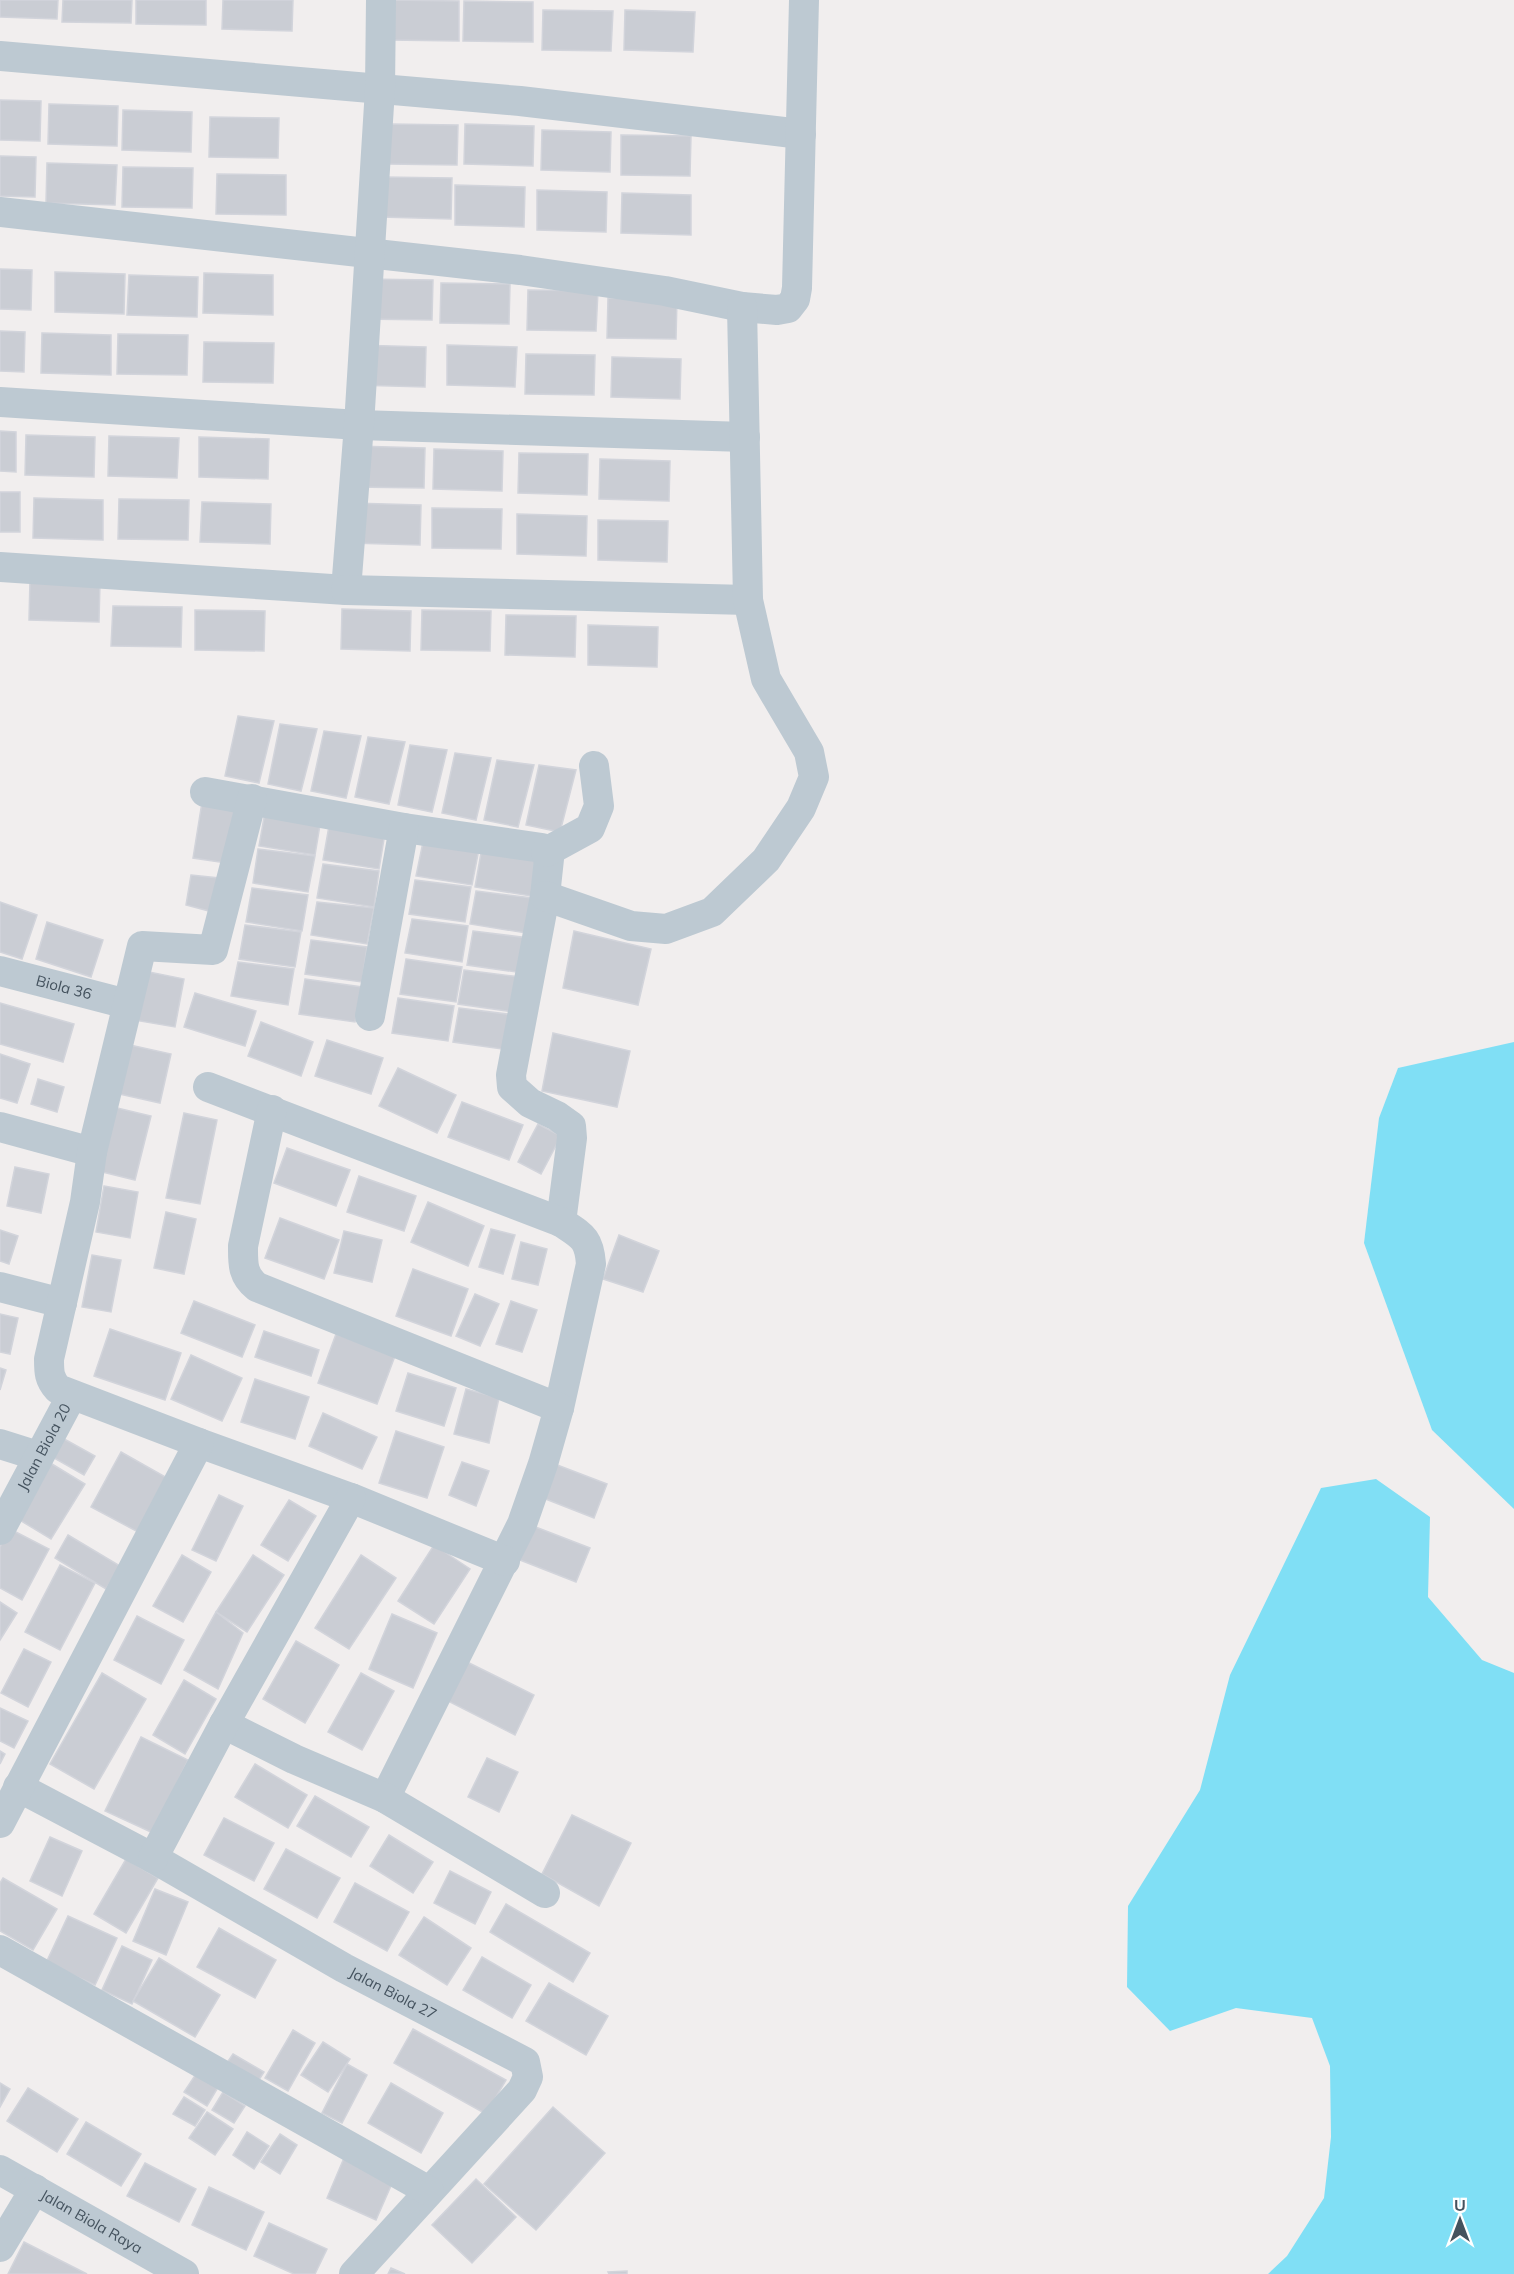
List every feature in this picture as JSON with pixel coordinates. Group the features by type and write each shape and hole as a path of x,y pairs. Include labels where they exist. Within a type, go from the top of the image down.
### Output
{"street":[{"path":"346,590 380,89 381,0"},
{"path":"0,212 519,270 632,286 742,307 777,310 788,308 795,299 804,0"},
{"path":"0,56 520,101 801,134"},
{"path":"545,896 631,926 666,929 712,912 766,860 801,808 814,777 809,752 766,680 748,600 742,307"},
{"path":"0,402 359,425 745,437"},
{"path":"0,567 346,590 748,600"},
{"path":"546,852 590,828 599,806 594,766"},
{"path":"205,792 404,828 542,848 546,852 549,859 545,896 512,1075 512,1087 530,1102 571,1126 572,1138 561,1222"},
{"path":"252,799 213,950 142,946 92,1152 85,1202 49,1359 49,1374 58,1389 72,1395 351,1498 505,1561"},
{"path":"370,1016 404,828"},
{"name":"Biola 36","path":"0,971 127,1004"},
{"path":"208,1086 561,1222 584,1237 590,1246 591,1264 559,1408 540,1474 522,1524 385,1798"},
{"path":"272,1110 245,1234 243,1266 247,1279 257,1287 559,1408"},
{"path":"0,1127 92,1152"},
{"path":"0,1287 62,1303"},
{"name":"Jalan Biola 20","path":"0,1530 72,1395"},
{"path":"0,1823 199,1443"},
{"path":"0,1444 38,1456"},
{"path":"153,1858 224,1724 351,1498"},
{"path":"224,1724 294,1759 385,1798 545,1893"},
{"name":"Jalan Biola 27","path":"18,1787 153,1858 344,1968 525,2062 528,2077 522,2090 354,2274"},
{"path":"0,1950 429,2191"},
{"name":"Jalan Biola Raya","path":"0,2170 184,2274"},
{"path":"0,2247 35,2189"}],"water":[{"path":"1514,1042 1514,1509 1432,1430 1364,1243 1379,1118 1398,1068"},
{"path":"1376,1479 1430,1517 1428,1597 1482,1660 1514,1673 1514,2274 1268,2274 1287,2256 1324,2198 1331,2137 1330,2066 1312,2018 1236,2008 1170,2031 1127,1987 1128,1906 1200,1790 1230,1675 1321,1488"}],"building":[{"path":"0,0 58,0 57,19 0,17"},
{"path":"63,0 132,0 131,23 62,22"},
{"path":"136,0 206,0 206,25 136,24"},
{"path":"223,0 293,0 292,31 222,29"},
{"path":"390,0 459,1 459,41 389,40"},
{"path":"464,1 533,2 533,42 463,41"},
{"path":"543,10 613,11 611,51 542,50"},
{"path":"625,10 695,12 693,52 624,50"},
{"path":"0,100 41,101 40,141 0,140"},
{"path":"49,104 118,106 117,146 48,144"},
{"path":"123,110 192,112 191,152 122,150"},
{"path":"210,117 279,118 278,158 209,157"},
{"path":"389,124 458,125 457,165 387,164"},
{"path":"465,124 534,126 533,166 464,164"},
{"path":"542,130 611,132 610,172 541,170"},
{"path":"621,135 691,136 690,176 621,175"},
{"path":"0,156 36,157 35,197 0,196"},
{"path":"47,163 117,165 115,205 46,203"},
{"path":"123,167 193,168 192,208 122,207"},
{"path":"217,174 286,175 286,215 216,214"},
{"path":"382,177 452,178 451,219 381,217"},
{"path":"455,185 525,187 524,227 455,225"},
{"path":"537,190 607,192 606,232 537,230"},
{"path":"622,193 691,195 691,235 621,233"},
{"path":"0,269 32,270 31,310 0,309"},
{"path":"55,272 125,274 124,314 55,312"},
{"path":"204,273 273,275 273,315 203,313"},
{"path":"129,275 198,277 197,317 127,315"},
{"path":"363,279 433,280 432,320 362,319"},
{"path":"441,283 510,284 509,324 440,323"},
{"path":"528,290 598,291 596,331 527,330"},
{"path":"608,298 677,299 676,339 607,338"},
{"path":"0,331 25,332 24,372 0,371"},
{"path":"42,333 111,335 111,375 41,373"},
{"path":"118,334 188,335 187,375 117,374"},
{"path":"204,342 274,343 273,383 203,382"},
{"path":"356,345 426,347 425,387 356,385"},
{"path":"447,345 517,347 515,387 447,385"},
{"path":"526,354 595,355 594,395 525,394"},
{"path":"612,357 681,359 680,399 611,397"},
{"path":"0,431 16,432 16,472 0,471"},
{"path":"26,435 95,437 94,477 25,475"},
{"path":"109,436 179,438 177,478 108,476"},
{"path":"199,437 269,439 268,479 199,477"},
{"path":"355,446 425,448 424,488 354,487"},
{"path":"434,449 503,451 502,491 433,489"},
{"path":"519,453 588,454 587,495 518,493"},
{"path":"600,459 670,461 669,501 599,499"},
{"path":"0,492 20,492 20,532 0,532"},
{"path":"34,498 103,500 103,540 33,538"},
{"path":"119,499 189,500 188,540 118,539"},
{"path":"202,502 271,504 270,544 200,542"},
{"path":"351,503 421,505 420,545 350,543"},
{"path":"432,508 502,509 501,549 432,548"},
{"path":"517,514 587,516 586,556 517,554"},
{"path":"598,520 668,521 667,562 598,560"},
{"path":"30,580 100,582 99,622 29,620"},
{"path":"113,606 182,607 181,647 111,646"},
{"path":"342,609 411,611 410,651 341,649"},
{"path":"195,610 265,611 264,651 195,650"},
{"path":"422,610 491,611 490,651 421,650"},
{"path":"506,615 576,616 575,657 505,655"},
{"path":"588,625 658,627 657,667 588,665"},
{"path":"238,716 274,721 259,783 225,776"},
{"path":"280,724 317,729 301,791 268,784"},
{"path":"324,731 361,736 346,798 311,791"},
{"path":"368,737 405,742 389,804 355,797"},
{"path":"410,745 447,750 432,812 398,805"},
{"path":"455,753 491,758 476,820 442,813"},
{"path":"497,760 534,765 518,827 484,820"},
{"path":"539,765 576,770 560,832 526,825"},
{"path":"203,796 238,800 226,863 193,858"},
{"path":"265,812 321,819 315,855 259,846"},
{"path":"329,826 385,833 379,869 323,860"},
{"path":"423,842 479,849 472,885 416,876"},
{"path":"258,849 315,856 308,892 253,883"},
{"path":"481,853 537,860 531,896 475,887"},
{"path":"323,864 379,871 374,907 317,898"},
{"path":"191,875 219,878 209,911 186,905"},
{"path":"415,880 471,887 465,922 409,914"},
{"path":"252,888 308,895 302,931 246,922"},
{"path":"476,891 532,898 526,933 470,924"},
{"path":"0,902 37,915 22,959 0,952"},
{"path":"317,902 374,908 367,944 311,935"},
{"path":"412,919 468,926 462,962 405,953"},
{"path":"47,922 103,940 91,977 36,959"},
{"path":"245,925 301,932 295,967 239,959"},
{"path":"473,931 529,938 523,973 467,965"},
{"path":"574,931 651,949 638,1005 563,988"},
{"path":"311,940 367,947 362,982 305,974"},
{"path":"406,959 462,967 456,1002 400,994"},
{"path":"238,962 294,969 288,1005 231,996"},
{"path":"464,970 521,977 514,1012 458,1004"},
{"path":"144,971 184,979 175,1027 134,1020"},
{"path":"305,979 362,987 355,1022 299,1014"},
{"path":"195,993 256,1011 245,1046 184,1027"},
{"path":"398,998 454,1006 448,1041 392,1033"},
{"path":"0,1003 74,1024 63,1062 0,1044"},
{"path":"459,1008 515,1015 509,1050 453,1042"},
{"path":"261,1022 313,1042 301,1076 248,1056"},
{"path":"553,1033 630,1051 617,1107 542,1091"},
{"path":"327,1040 383,1058 371,1094 315,1076"},
{"path":"130,1045 171,1054 160,1103 119,1094"},
{"path":"0,1054 30,1064 17,1103 0,1098"},
{"path":"398,1068 456,1095 437,1133 379,1106"},
{"path":"38,1079 64,1087 57,1112 31,1104"},
{"path":"462,1102 523,1125 509,1160 448,1137"},
{"path":"113,1107 151,1116 135,1180 98,1171"},
{"path":"184,1113 217,1120 200,1204 166,1198"},
{"path":"538,1124 561,1136 541,1174 518,1162"},
{"path":"287,1148 350,1170 336,1206 274,1183"},
{"path":"15,1167 49,1174 41,1213 7,1206"},
{"path":"359,1176 416,1196 404,1231 347,1212"},
{"path":"104,1186 138,1192 130,1238 96,1232"},
{"path":"428,1202 484,1226 468,1266 411,1242"},
{"path":"166,1212 196,1219 184,1274 154,1268"},
{"path":"280,1218 339,1240 324,1279 265,1258"},
{"path":"491,1229 515,1235 503,1274 479,1267"},
{"path":"0,1230 18,1236 9,1264 0,1261"},
{"path":"344,1231 382,1240 372,1282 334,1273"},
{"path":"619,1235 659,1251 643,1292 603,1279"},
{"path":"521,1242 547,1249 538,1285 512,1279"},
{"path":"92,1255 121,1260 111,1312 82,1307"},
{"path":"413,1269 468,1289 451,1336 396,1316"},
{"path":"475,1294 499,1304 480,1346 456,1336"},
{"path":"194,1301 255,1325 242,1357 181,1333"},
{"path":"511,1301 537,1310 522,1352 496,1344"},
{"path":"0,1314 18,1318 10,1354 0,1352"},
{"path":"110,1329 181,1353 165,1400 94,1376"},
{"path":"264,1331 319,1350 311,1376 255,1357"},
{"path":"336,1334 395,1356 377,1404 318,1383"},
{"path":"191,1355 242,1378 222,1421 171,1399"},
{"path":"0,1368 6,1370 0,1390"},
{"path":"408,1373 456,1388 444,1426 396,1411"},
{"path":"255,1379 309,1397 295,1439 241,1422"},
{"path":"466,1389 499,1398 489,1443 454,1434"},
{"path":"323,1413 377,1437 362,1469 309,1446"},
{"path":"396,1431 444,1447 427,1498 379,1483"},
{"path":"57,1435 95,1456 84,1475 47,1454"},
{"path":"121,1452 169,1479 140,1533 91,1507"},
{"path":"47,1461 85,1484 51,1539 13,1516"},
{"path":"462,1462 489,1471 476,1506 449,1495"},
{"path":"552,1463 607,1484 594,1518 538,1496"},
{"path":"219,1495 243,1506 216,1561 192,1550"},
{"path":"289,1500 316,1516 288,1561 261,1545"},
{"path":"533,1526 590,1548 576,1582 520,1560"},
{"path":"10,1529 49,1549 22,1600 0,1588 0,1547"},
{"path":"68,1535 120,1566 106,1589 55,1558"},
{"path":"434,1545 470,1569 434,1624 398,1601"},
{"path":"182,1555 211,1572 183,1622 153,1606"},
{"path":"253,1555 284,1575 247,1632 216,1612"},
{"path":"361,1555 396,1578 349,1649 315,1628"},
{"path":"60,1565 95,1583 60,1650 25,1632"},
{"path":"0,1602 17,1613 0,1640"},
{"path":"216,1612 243,1633 218,1689 184,1670"},
{"path":"392,1614 437,1633 413,1688 369,1669"},
{"path":"137,1616 184,1640 161,1684 114,1660"},
{"path":"296,1641 339,1665 305,1723 263,1699"},
{"path":"24,1649 51,1662 28,1707 1,1693"},
{"path":"459,1658 534,1695 515,1735 440,1697"},
{"path":"102,1673 146,1699 94,1789 50,1764"},
{"path":"361,1673 394,1691 362,1750 328,1732"},
{"path":"184,1680 216,1699 185,1754 153,1735"},
{"path":"0,1708 28,1721 14,1748 0,1741"},
{"path":"141,1737 188,1760 153,1833 105,1811"},
{"path":"0,1751 5,1754 0,1764"},
{"path":"487,1758 518,1772 499,1812 468,1797"},
{"path":"255,1764 307,1795 288,1828 235,1797"},
{"path":"315,1796 369,1827 351,1857 297,1826"},
{"path":"572,1815 631,1843 599,1906 542,1874"},
{"path":"224,1818 274,1843 254,1881 204,1855"},
{"path":"389,1835 433,1862 413,1893 370,1866"},
{"path":"50,1837 82,1851 62,1896 30,1881"},
{"path":"286,1849 340,1878 317,1918 264,1889"},
{"path":"126,1859 158,1878 126,1933 94,1914"},
{"path":"450,1871 491,1892 475,1924 434,1903"},
{"path":"3,1878 57,1909 33,1950 0,1931 0,1883"},
{"path":"355,1883 409,1912 387,1951 334,1922"},
{"path":"155,1889 188,1902 166,1955 133,1941"},
{"path":"506,1904 590,1953 573,1982 490,1932"},
{"path":"68,1916 117,1938 95,1985 46,1963"},
{"path":"424,1917 471,1948 447,1985 399,1955"},
{"path":"219,1928 276,1960 255,1998 197,1967"},
{"path":"122,1946 152,1960 132,2004 102,1990"},
{"path":"482,1957 531,1985 512,2018 463,1990"},
{"path":"159,1958 220,1995 195,2037 133,2001"},
{"path":"549,1983 608,2016 586,2055 526,2021"},
{"path":"413,2029 506,2080 486,2114 394,2063"},
{"path":"293,2030 315,2043 288,2091 265,2078"},
{"path":"323,2042 350,2059 328,2092 301,2075"},
{"path":"233,2054 264,2072 255,2086 224,2067"},
{"path":"347,2064 367,2075 342,2123 322,2113"},
{"path":"198,2071 220,2084 207,2106 184,2092"},
{"path":"0,2083 10,2089 0,2107"},
{"path":"391,2083 443,2113 421,2153 368,2123"},
{"path":"28,2088 78,2119 57,2152 7,2121"},
{"path":"223,2092 245,2106 234,2123 212,2110"},
{"path":"184,2097 205,2110 195,2126 173,2114"},
{"path":"553,2107 605,2153 536,2230 484,2184"},
{"path":"207,2112 233,2129 215,2155 189,2138"},
{"path":"86,2122 141,2154 121,2186 67,2154"},
{"path":"247,2132 269,2146 254,2169 233,2155"},
{"path":"280,2134 297,2145 280,2174 261,2162"},
{"path":"344,2158 394,2179 376,2220 327,2198"},
{"path":"145,2163 196,2189 179,2222 127,2196"},
{"path":"476,2179 516,2217 472,2263 432,2225"},
{"path":"209,2187 264,2212 246,2250 192,2225"},
{"path":"269,2223 327,2249 315,2274 294,2274 254,2256"},
{"path":"24,2242 87,2274 8,2274"},
{"path":"391,2268 405,2274 388,2274"},
{"path":"627,2271 627,2274 609,2274 608,2272"}]}
